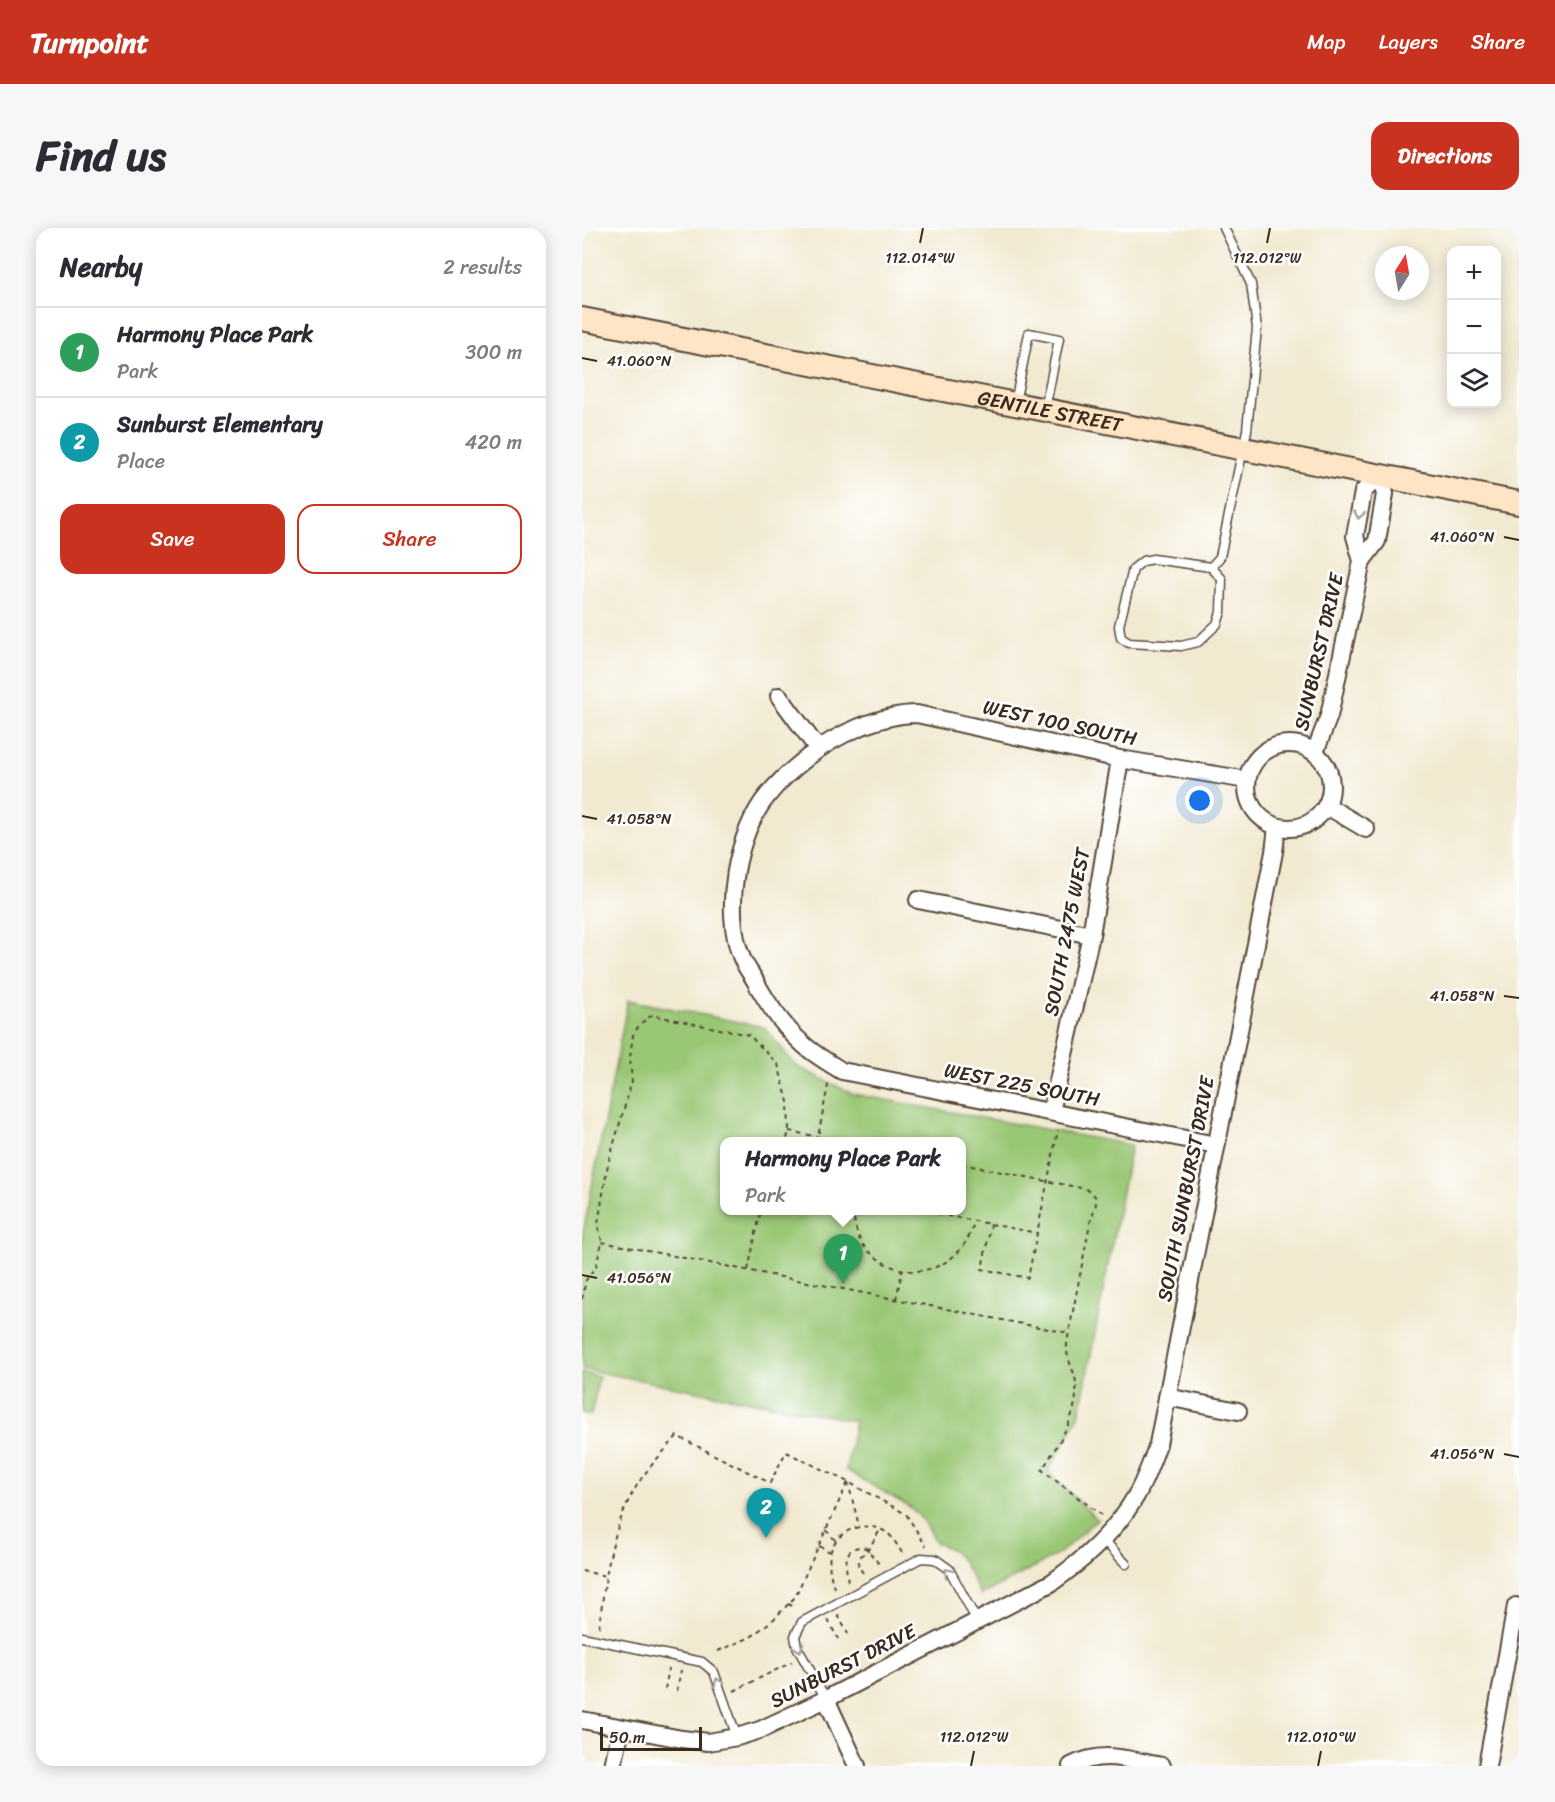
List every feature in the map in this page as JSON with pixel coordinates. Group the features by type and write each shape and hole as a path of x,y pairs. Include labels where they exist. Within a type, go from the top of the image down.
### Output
{"main road":[{"name":"GENTILE STREET","path":"582,319 1519,503"}],"street":[{"name":"SUNBURST DRIVE","path":"1315,752 1329,716 1362,561 1377,541 1385,494 1378,475"},
{"path":"779,696 818,749"},
{"name":"WEST 100 SOUTH","path":"818,749 847,733 866,726 904,714 917,714 1120,759 1247,780"},
{"path":"1287,744 1302,746 1315,752 1326,766 1332,783 1327,806 1318,818 1305,825 1291,828 1277,827 1266,821 1250,803 1247,792 1247,780 1252,766 1261,754 1273,747 1287,744"},
{"name":"WEST 225 SOUTH","path":"818,749 793,769 768,794 758,809 749,827 735,878 732,918 741,957 764,996 790,1032 806,1047 842,1071 1216,1144"},
{"name":"SOUTH 2475 WEST","path":"1051,1112 1091,935 1120,759"},
{"path":"1327,806 1366,829"},
{"name":"SOUTH SUNBURST DRIVE","path":"1101,1542 1137,1495 1158,1444 1277,827"},
{"path":"918,900 1091,935"},
{"path":"1167,1397 1238,1411"},
{"name":"SUNBURST DRIVE","path":"582,1720 708,1742 760,1730 826,1699 1051,1583 1071,1569 1101,1542"},
{"path":"1487,1766 1516,1632 1516,1606"},
{"path":"826,1699 857,1766"},
{"path":"613,1766 621,1728"},
{"path":"1071,1766 1087,1758 1108,1756 1162,1766"}],"lane":[{"path":"1211,567 1220,557 1247,430 1257,328 1251,284 1224,228"},
{"path":"1015,404 1029,333 1059,339 1044,410"},
{"path":"1153,559 1211,567 1222,579 1221,612 1217,624 1198,642 1181,646 1129,643 1121,638 1119,626 1133,569 1143,561 1153,559"},
{"path":"1101,1542 1126,1564"},
{"path":"826,1699 797,1647 795,1636 802,1622 921,1558 935,1559 949,1569 977,1622"},
{"path":"582,1637 702,1662 714,1672 737,1737"}],"path":[{"path":"582,1299 586,1280 596,1266 602,1242 598,1224 608,1164 632,1081 630,1057 633,1035 640,1024 652,1015 749,1035 778,1064 788,1102 787,1137"},
{"path":"789,1131 818,1137 829,1080"},
{"path":"991,1224 982,1269 1028,1278 1058,1130"},
{"path":"966,1165 1086,1189 1095,1196 1096,1204 1090,1223 1067,1352 1075,1371 1073,1411 1065,1432 1042,1470 1101,1515"},
{"path":"748,1270 760,1215"},
{"path":"853,1215 861,1242 873,1255 891,1267 914,1271 935,1268 956,1256 965,1246 974,1221"},
{"path":"943,1215 1037,1233"},
{"path":"602,1242 1069,1333"},
{"path":"896,1299 903,1268"},
{"path":"598,1627 616,1532 634,1489 677,1436 770,1483 786,1452 848,1482 906,1514 926,1546"},
{"path":"848,1482 859,1527"},
{"path":"718,1651 751,1637 775,1618 795,1597 848,1482"},
{"path":"834,1588 829,1568 830,1552 836,1541 846,1531 859,1527 880,1530 890,1537 903,1554"},
{"path":"826,1530 836,1541"},
{"path":"863,1573 858,1565 861,1556 868,1550 880,1530"},
{"path":"818,1546 830,1552"},
{"path":"848,1581 844,1564 851,1550 858,1546 868,1550 880,1565"},
{"path":"582,1571 606,1576"},
{"path":"788,1604 795,1607"},
{"path":"838,1616 848,1634"},
{"path":"828,1620 838,1639"},
{"path":"734,1691 792,1662"},
{"path":"665,1689 669,1668"},
{"path":"677,1691 681,1670"}],"green space":[{"path":"628,1000 764,1027 796,1066 853,1094 1131,1145 1079,1416 1048,1472 1097,1519 1059,1554 981,1595 962,1560 951,1549 936,1543 921,1518 910,1507 846,1470 855,1421 582,1369 582,1238"},
{"path":"582,1373 599,1376 591,1415 582,1413"}],"place":[{"name":"Harmony Place Park","path":"843,1284"},
{"name":"Sunburst Elementary","path":"766,1538"}]}
